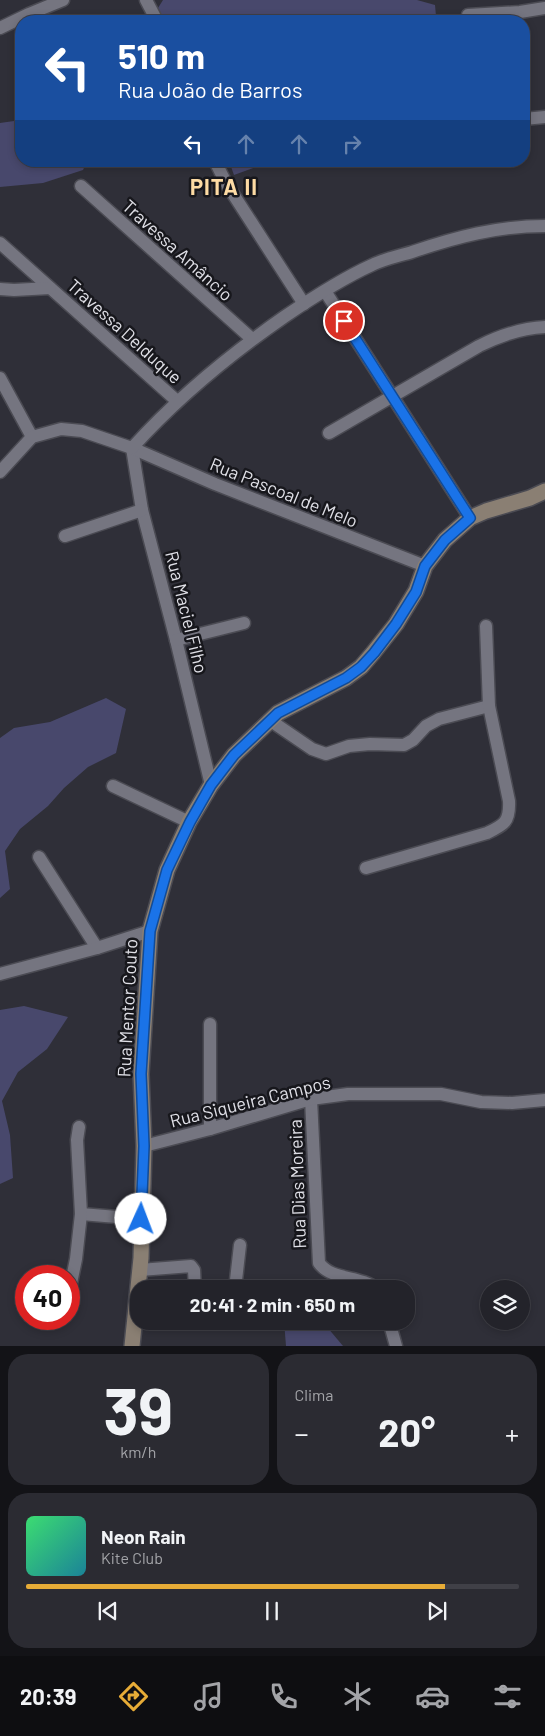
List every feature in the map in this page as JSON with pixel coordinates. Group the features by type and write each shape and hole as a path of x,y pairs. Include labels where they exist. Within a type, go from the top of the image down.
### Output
{"street":[{"path":"27,15 63,0"},
{"path":"146,0 154,15"},
{"path":"481,15 545,8"},
{"path":"0,28 15,21"},
{"path":"530,118 545,117"},
{"path":"218,167 304,304"},
{"name":"Travessa Amâncio","path":"81,186 252,339"},
{"path":"132,448 177,401 252,339 304,304 373,264 439,242 478,232 518,226 545,226"},
{"name":"Travessa Delduque","path":"0,243 177,401"},
{"name":"Travessa Delduque","path":"0,289 50,288"},
{"path":"325,291 470,518"},
{"path":"329,433 464,354 498,337 513,332 545,327"},
{"path":"0,378 32,438 0,472"},
{"name":"Rua Pascoal de Melo","path":"32,438 61,429 82,431 132,448 224,488 425,566"},
{"name":"Rua Maciel Filho","path":"132,448 142,510 211,785"},
{"name":"Rua Mentor Couto","path":"132,1346 140,1270 144,1146 141,1074 150,931 167,870 190,822 211,785 234,755 278,713 346,678 361,667 396,624 416,592 425,566 445,540 470,518 486,511 530,498 545,491"},
{"path":"65,536 142,510"},
{"path":"176,640 244,623"},
{"path":"366,868 487,833 500,827 510,813 489,706 486,626"},
{"path":"271,721 305,745 326,754 348,746 370,744 404,745 413,740 426,726 439,719 489,706"},
{"path":"113,786 190,822"},
{"path":"39,857 97,948"},
{"path":"0,974 97,948 150,931"},
{"path":"210,1024 210,1129"},
{"name":"Rua Siqueira Campos","path":"144,1146 210,1129 311,1099 348,1094 442,1094 481,1102 512,1103 545,1100"},
{"name":"Rua Dias Moreira","path":"311,1099 319,1263 328,1271 359,1280"},
{"path":"75,1265 81,1214 78,1126"},
{"path":"81,1214 141,1219"},
{"path":"236,1280 240,1245"},
{"path":"140,1270 190,1266 194,1270 195,1280"},
{"path":"392,1330 396,1346"}],"shaded area":[{"path":"163,0 417,0 435,5 436,15 161,15 158,8"},
{"path":"15,121 15,167 84,167 83,170 43,183 0,187 0,123"},
{"path":"231,167 256,167 234,175"},
{"path":"106,698 126,709 116,753 88,767 64,788 48,806 20,829 5,851 10,889 0,898 0,738 14,728 50,722"},
{"path":"24,1006 68,1017 47,1049 18,1072 2,1101 10,1135 13,1178 0,1184 0,1010"},
{"path":"285,1330 330,1330 343,1346 286,1346"}],"district":[{"name":"PITA II","path":"224,186"}],"route":[{"path":"141,1219 144,1146 141,1074 150,931 167,870 190,822 211,785 234,755 278,713 346,678 361,667 396,624 416,592 425,566 445,540 470,518 344,321"}]}
